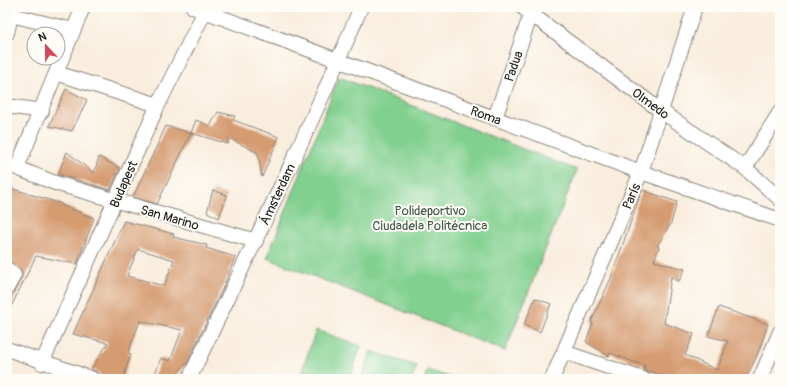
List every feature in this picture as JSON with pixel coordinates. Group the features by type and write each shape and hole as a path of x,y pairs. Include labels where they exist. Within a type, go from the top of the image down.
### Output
{"street":[{"path":"7,106 42,110 83,7"},
{"name":"Ámsterdam","path":"189,379 256,241 361,7"},
{"name":"París","path":"552,379 641,172 695,7"},
{"name":"Roma","path":"202,9 338,61 641,172 780,220"},
{"name":"Budapest","path":"42,363 202,9"},
{"name":"Olmedo","path":"527,11 661,111 745,168 780,199"},
{"name":"Padua","path":"495,118 527,11"},
{"path":"7,33 10,12 73,30"},
{"path":"56,73 158,105"},
{"name":"San Marino","path":"42,110 17,168 55,183 256,241"},
{"path":"745,168 780,112"},
{"path":"7,269 14,275 7,288"},
{"path":"760,379 780,332"},
{"path":"7,349 42,363 93,379"},
{"path":"564,352 643,379"}],"green space":[{"name":"Polideportivo Ciudadela Politécnica","path":"339,77 577,170 505,351 267,258"},
{"path":"316,330 361,346 350,379 299,379"},
{"path":"371,351 417,366 412,379 361,379"},
{"path":"428,370 455,379 424,379"}],"building":[{"path":"66,89 87,100 72,131 49,126"},
{"path":"218,112 235,116 233,120 279,137 262,177 258,153 229,138 228,144 191,133 196,120 210,126"},
{"path":"166,126 191,133 157,204 133,197"},
{"path":"67,152 94,173 99,157 120,168 110,190 58,174"},
{"path":"7,187 62,204 61,205 94,218 77,264 36,256 7,315 7,296 14,292 22,275 20,269 7,261"},
{"path":"213,190 227,195 219,218 207,212"},
{"path":"642,190 677,202 671,223 657,246 659,247 654,261 685,269 679,281 671,277 664,323 694,334 685,355 717,370 728,341 708,336 719,307 768,324 758,353 746,379 673,379 643,369 645,366 610,353 609,356 586,342 593,323 591,322 611,278"},
{"path":"124,221 174,234 173,237 207,245 206,248 235,257 226,281 187,363 173,379 153,379 161,358 170,361 182,330 140,321 128,353 131,354 123,379 101,378 99,373 91,369 108,343 73,334","holes":["138,249 174,260 164,286 127,276"]},
{"path":"535,298 551,304 540,332 524,325"}]}
